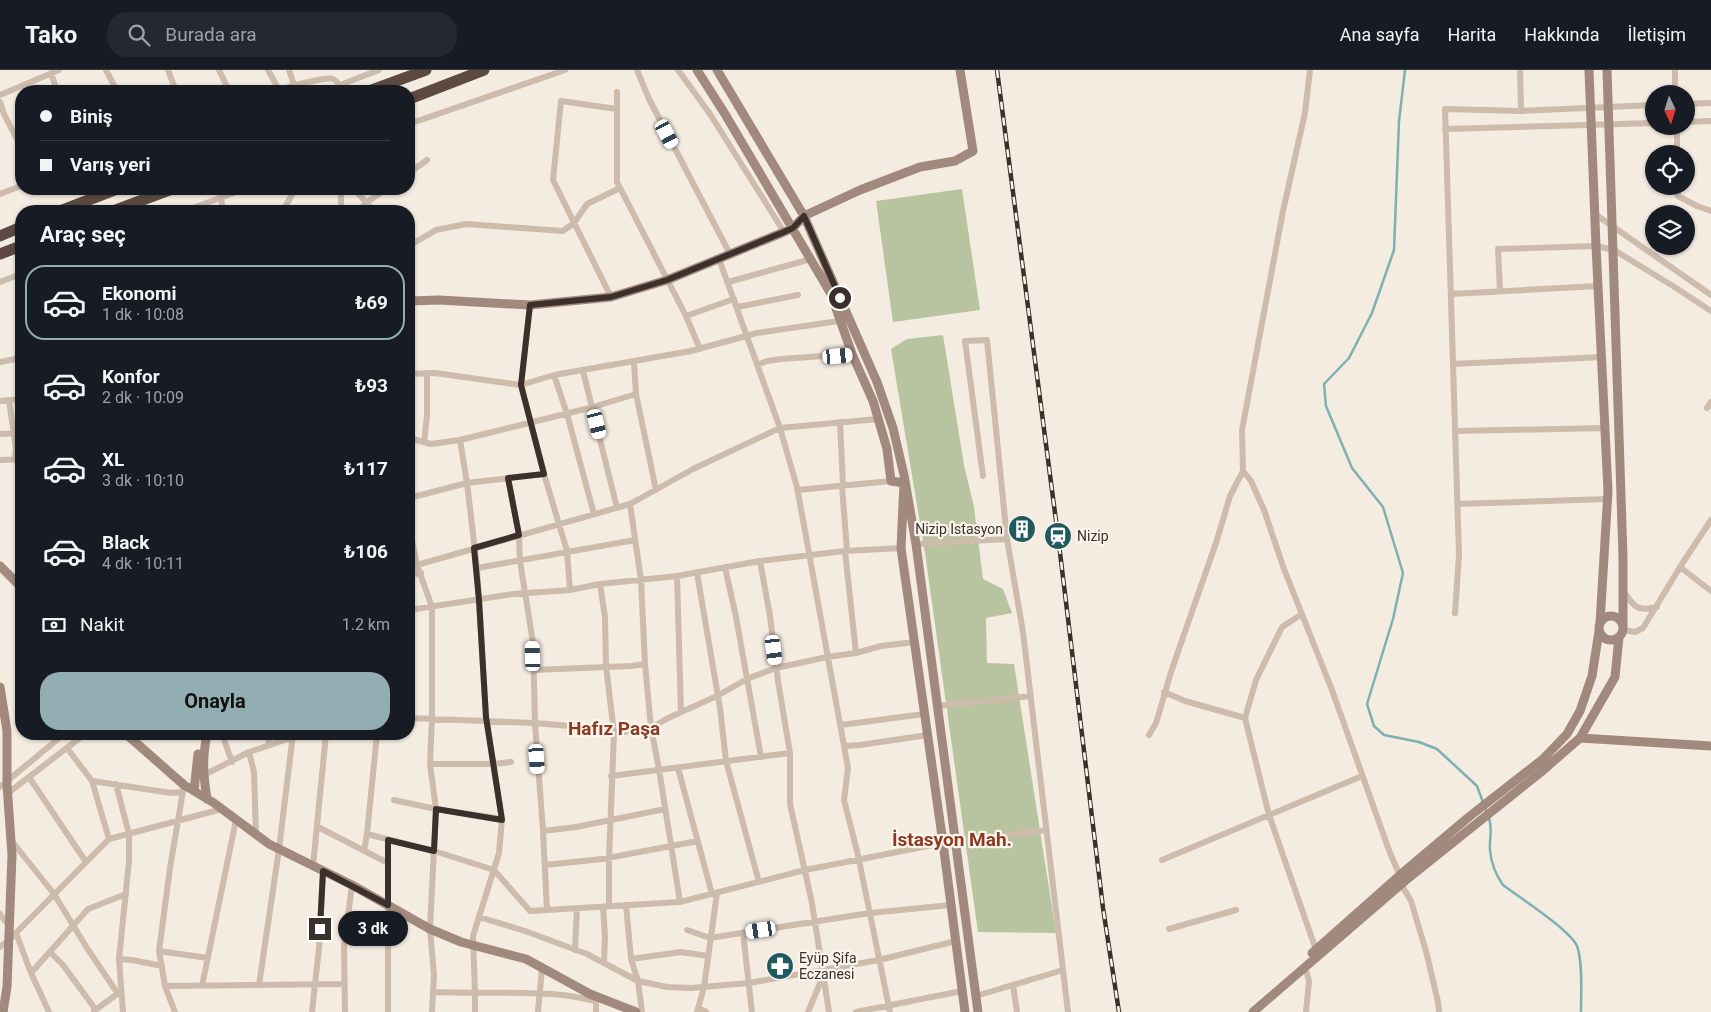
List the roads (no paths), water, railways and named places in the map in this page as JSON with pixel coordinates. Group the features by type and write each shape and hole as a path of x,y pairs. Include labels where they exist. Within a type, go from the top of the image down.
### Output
{"highway":[{"path":"385,85 426,70"},
{"path":"415,97 484,70"},
{"path":"76,205 101,195"},
{"path":"129,205 156,195"},
{"path":"0,236 15,230"},
{"path":"0,254 15,248"}],"main road":[{"path":"697,70 725,114 788,230 810,259 831,294 839,321 873,401 887,449 891,481 904,483 900,548 915,642 965,1012"},
{"path":"717,70 804,216 877,382 893,428 916,544 978,1012"},
{"path":"415,301 439,300 530,305 611,297 667,280 788,230 804,216 860,190 920,167 955,161 973,151 960,70"},
{"path":"1247,1012 1316,950 1473,820 1501,792 1543,759 1566,734 1580,711 1592,676 1600,627 1608,498 1589,70"},
{"path":"1473,820 1508,799 1580,738 1615,677 1622,631 1624,592 1607,70"},
{"path":"0,566 15,581"},
{"path":"1612,616 1619,619 1622,631 1612,640 1608,640 1601,635 1600,627 1605,618 1612,616"},
{"path":"0,687 7,732 4,784 8,793 12,855 12,933 3,1012"},
{"path":"1580,738 1711,746"},
{"path":"132,740 183,788 194,791 207,799 269,844 352,885 430,929 461,942 526,959 596,999 636,1012"},
{"path":"194,791 201,740"},
{"path":"202,740 207,799"},
{"path":"1253,1012 1305,967 1400,879"}],"street":[{"path":"23,85 59,70"},
{"path":"106,70 114,85"},
{"path":"168,70 174,85"},
{"path":"218,70 226,85"},
{"path":"268,70 275,85"},
{"path":"289,70 294,85"},
{"path":"333,70 334,79 339,85"},
{"path":"347,85 379,70"},
{"path":"415,122 565,70"},
{"path":"637,70 649,99 730,254"},
{"path":"678,70 788,230"},
{"path":"1149,735 1156,723 1164,692 1216,543 1230,496 1243,471 1242,430 1244,414 1283,211 1305,113 1310,70"},
{"path":"1520,70 1521,110"},
{"path":"1675,70 1676,85"},
{"path":"51,73 55,85"},
{"path":"298,85 327,77 334,79"},
{"path":"0,95 15,89"},
{"path":"617,92 617,182 686,316 700,349"},
{"path":"611,297 553,180 561,100 617,110"},
{"path":"0,102 15,135"},
{"path":"1695,103 1711,102"},
{"path":"1455,613 1459,555 1458,504 1445,109 1521,110 1645,105"},
{"path":"1695,122 1711,121"},
{"path":"1445,129 1645,123"},
{"path":"415,169 427,160"},
{"path":"0,194 15,188"},
{"path":"415,242 436,230 466,224 563,231 574,223 587,204 620,188"},
{"path":"202,205 229,195"},
{"path":"359,195 366,203 377,195"},
{"path":"1678,195 1697,206 1711,211"},
{"path":"221,198 222,205"},
{"path":"1595,214 1711,295"},
{"path":"1500,291 1498,249 1596,246 1614,250 1711,311"},
{"path":"719,259 780,428 797,490 845,746 848,768 844,800 859,860 890,1009"},
{"path":"728,282 810,259"},
{"path":"0,282 15,276"},
{"path":"1451,294 1598,286"},
{"path":"737,307 798,296"},
{"path":"686,316 734,300"},
{"path":"530,305 521,385 544,474 567,551 570,590"},
{"path":"415,374 427,373 521,385 554,375 700,349 747,335 839,321"},
{"path":"983,476 965,341 987,340 1007,539 1024,632 1068,1012"},
{"path":"757,365 781,359 852,354"},
{"path":"1453,364 1602,357"},
{"path":"0,362 15,359"},
{"path":"634,362 636,394 656,490"},
{"path":"583,371 618,508"},
{"path":"424,442 427,416 427,373"},
{"path":"554,375 567,414 594,514"},
{"path":"415,440 431,444 460,440 567,414 636,394"},
{"path":"0,401 15,400"},
{"path":"10,401 15,421"},
{"path":"417,565 630,504 693,469 780,428 878,419"},
{"path":"840,422 846,551 856,653"},
{"path":"1456,431 1605,428"},
{"path":"0,434 15,433"},
{"path":"460,440 477,568 486,717 502,820 499,853 473,936 474,1012"},
{"path":"0,460 15,460"},
{"path":"1243,471 1264,510 1332,690 1390,854 1410,901 1426,951 1439,1012"},
{"path":"415,496 466,482 544,474"},
{"path":"508,478 519,535 520,561 533,643 534,723 547,910"},
{"path":"797,490 891,481"},
{"path":"1458,504 1608,498"},
{"path":"630,504 641,580 645,664 651,728 680,902"},
{"path":"1622,631 1635,632 1643,628 1711,520"},
{"path":"916,544 1007,539"},
{"path":"477,568 635,540"},
{"path":"415,609 513,594 525,595 570,590 600,584 677,576 760,561 846,551 900,548"},
{"path":"415,557 432,607 430,764 436,809 430,929 434,975 432,1012"},
{"path":"760,561 790,753 790,804 815,922 829,1012"},
{"path":"1680,567 1711,590"},
{"path":"725,568 736,617 761,757"},
{"path":"697,573 726,761 759,882"},
{"path":"415,574 421,574"},
{"path":"677,576 681,712"},
{"path":"600,584 605,617 606,666 614,733 604,963"},
{"path":"1624,592 1632,604 1638,608 1646,610 1657,607"},
{"path":"1302,614 1282,627 1256,680 1245,718 1269,815 1316,950"},
{"path":"415,718 604,728 614,733 651,728 668,718 717,696 747,679 776,668 856,653 881,646 915,642"},
{"path":"534,670 645,664"},
{"path":"1164,692 1184,701 1245,718"},
{"path":"937,706 1031,696"},
{"path":"841,725 924,714"},
{"path":"845,746 860,746 928,736"},
{"path":"4,784 57,740"},
{"path":"8,793 77,740"},
{"path":"224,740 232,762"},
{"path":"269,740 269,744"},
{"path":"204,775 249,752 280,740"},
{"path":"259,985 293,740"},
{"path":"313,866 325,740"},
{"path":"364,850 376,740"},
{"path":"67,748 92,780 109,839"},
{"path":"249,752 254,772 256,834"},
{"path":"611,776 790,753"},
{"path":"430,764 493,764 511,762"},
{"path":"678,768 714,893 704,986 697,1010 706,1012"},
{"path":"1162,860 1362,776"},
{"path":"29,777 86,862"},
{"path":"92,780 171,793 183,788"},
{"path":"116,784 128,834 129,861 119,959 120,993 123,1012"},
{"path":"174,1012 166,986 159,951 183,788"},
{"path":"394,800 502,820"},
{"path":"0,947 109,839 222,809"},
{"path":"543,831 576,827 665,809"},
{"path":"202,986 236,820"},
{"path":"318,827 388,863"},
{"path":"367,834 434,851 494,870 530,911 680,902 805,870 943,843 1047,830"},
{"path":"11,840 54,894 120,993"},
{"path":"388,840 388,1012"},
{"path":"545,864 609,858 698,841"},
{"path":"312,1012 323,871"},
{"path":"345,1012 343,984 344,946 352,885"},
{"path":"31,973 88,909 126,894"},
{"path":"626,905 631,959 638,980 642,1012"},
{"path":"687,930 710,938 870,913 951,905"},
{"path":"575,950 577,908"},
{"path":"1169,929 1236,910"},
{"path":"0,914 12,933 49,1012"},
{"path":"479,917 575,950 638,980 667,987 749,983 823,972 956,941"},
{"path":"743,933 752,1012"},
{"path":"159,951 208,958"},
{"path":"50,952 63,965 94,1011 120,993"},
{"path":"631,959 681,952 708,956"},
{"path":"119,959 162,966"},
{"path":"1305,967 1308,981 1306,1012"},
{"path":"538,1012 542,968"},
{"path":"976,996 1063,970"},
{"path":"808,1012 823,972"},
{"path":"166,986 343,984"},
{"path":"1013,985 1017,1012"},
{"path":"433,992 540,994 596,999 596,1012"},
{"path":"856,1012 890,1009 962,992"},
{"path":"0,1007 3,1012"}],"waterway":[{"path":"1405,70 1399,121 1394,250 1372,313 1349,358 1324,384 1326,406 1352,468 1383,507 1403,573 1393,619 1367,704 1374,726 1384,735 1419,742 1437,749 1477,786 1487,813"},
{"path":"1489,818 1491,826 1491,860 1503,885 1565,931 1577,946 1581,969 1581,1012"}],"railway":[{"path":"997,70 1058,536 1103,908 1119,1012"}],"place":[{"name":"Nizip Istasyon","path":"1022,529"},
{"name":"Nizip","path":"1058,536"},
{"name":"Eyüp Şifa Eczanesi","path":"780,966"}],"district":[{"name":"Hafız Paşa","path":"614,728"},
{"name":"İstasyon Mah.","path":"952,839"}]}
